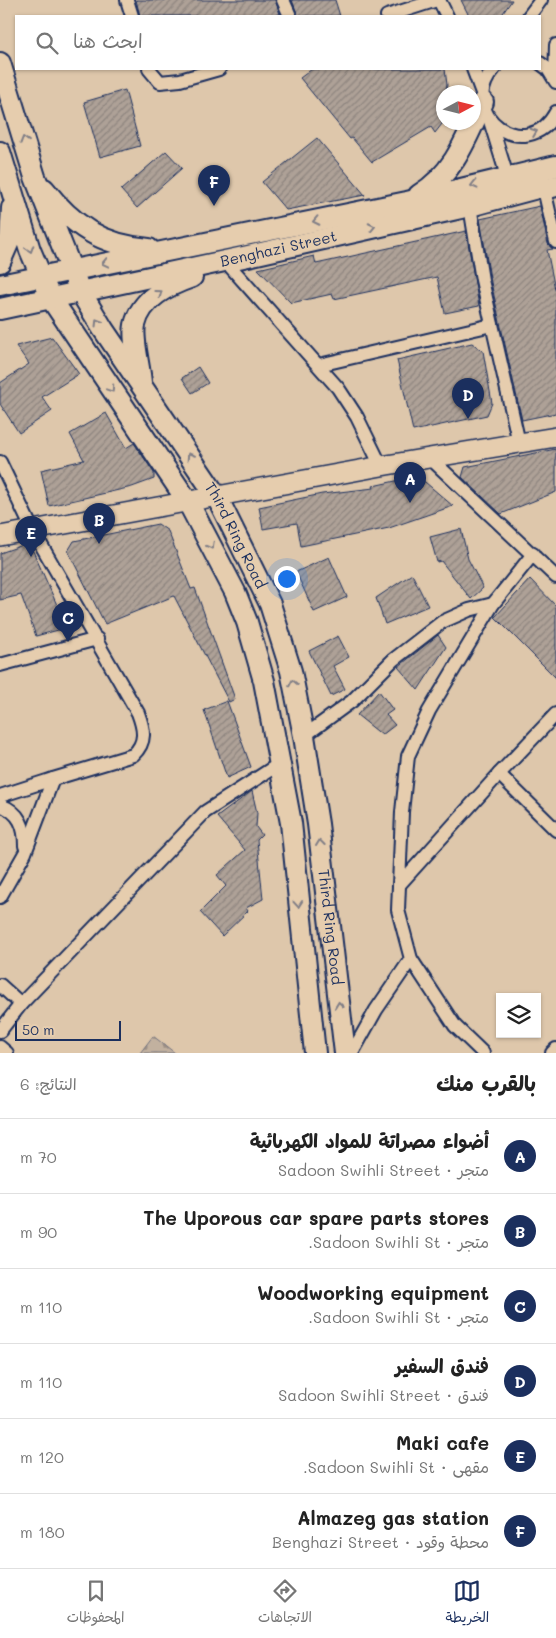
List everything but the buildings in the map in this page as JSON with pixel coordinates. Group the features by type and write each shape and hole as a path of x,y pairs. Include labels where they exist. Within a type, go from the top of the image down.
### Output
{"main road":[{"name":"Third Ring Road","path":"0,63 35,177 80,291 217,497 242,544 270,604 291,671 304,736 318,824 345,1053"},
{"path":"407,202 439,181 451,166 485,105"},
{"name":"Third Ring Road","path":"0,152 40,276 50,298 188,502 235,592 247,622 264,681 291,824 306,986 315,1053"},
{"name":"Benghazi Street","path":"0,309 470,206 512,184 556,166"},
{"path":"35,177 65,213 96,237 134,248 168,251"},
{"name":"Benghazi Street","path":"0,285 407,202 512,184 550,187"},
{"path":"0,262 10,239 14,196"},
{"path":"142,385 135,326 143,308 158,292 176,283 248,256"},
{"path":"0,536 381,466 556,437"}],"street":[{"path":"127,0 132,15"},
{"path":"283,0 290,15"},
{"path":"390,15 438,0 446,15"},
{"path":"530,15 541,0"},
{"path":"556,45 556,80"},
{"path":"541,64 556,80"},
{"path":"150,70 160,82 169,82 215,70"},
{"path":"473,70 512,184"},
{"path":"493,70 487,77 485,105 504,132 524,135 543,128 556,112"},
{"path":"550,187 556,242"},
{"path":"470,206 492,325 519,442"},
{"path":"228,264 338,388 352,410 381,466"},
{"path":"319,365 492,325"},
{"path":"430,458 556,577"},
{"path":"0,462 32,529 138,712 144,727 144,737 140,748 133,755 0,796"},
{"path":"483,1053 455,1026 411,959 398,910 408,756 429,711 493,604 533,554"},
{"path":"304,736 352,701 393,660 442,622 468,610 493,604"},
{"path":"0,665 96,639"},
{"path":"399,885 556,714"},
{"path":"0,1031 20,1004 205,812 279,764"},
{"path":"499,774 556,830"},
{"path":"0,897 25,853 53,779"},
{"path":"0,806 15,813 20,820 25,831 25,853"},
{"path":"352,1053 376,1010 411,959"},
{"path":"0,985 20,1004"},
{"path":"0,1047 8,1053"},
{"path":"552,1053 556,1049"}],"green space":[{"path":"153,1036 175,1053 140,1053"}],"place":[{"name":"Almazeg gas station","path":"214,206"},
{"name":"فندق السفير","path":"468,419"},
{"name":"أضواء مصراتة للمواد الكهربائية","path":"410,503"},
{"name":"The Uporous car spare parts stores","path":"99,544"},
{"name":"Maki cafe","path":"31,557"},
{"name":"Woodworking equipment","path":"68,642"}]}
